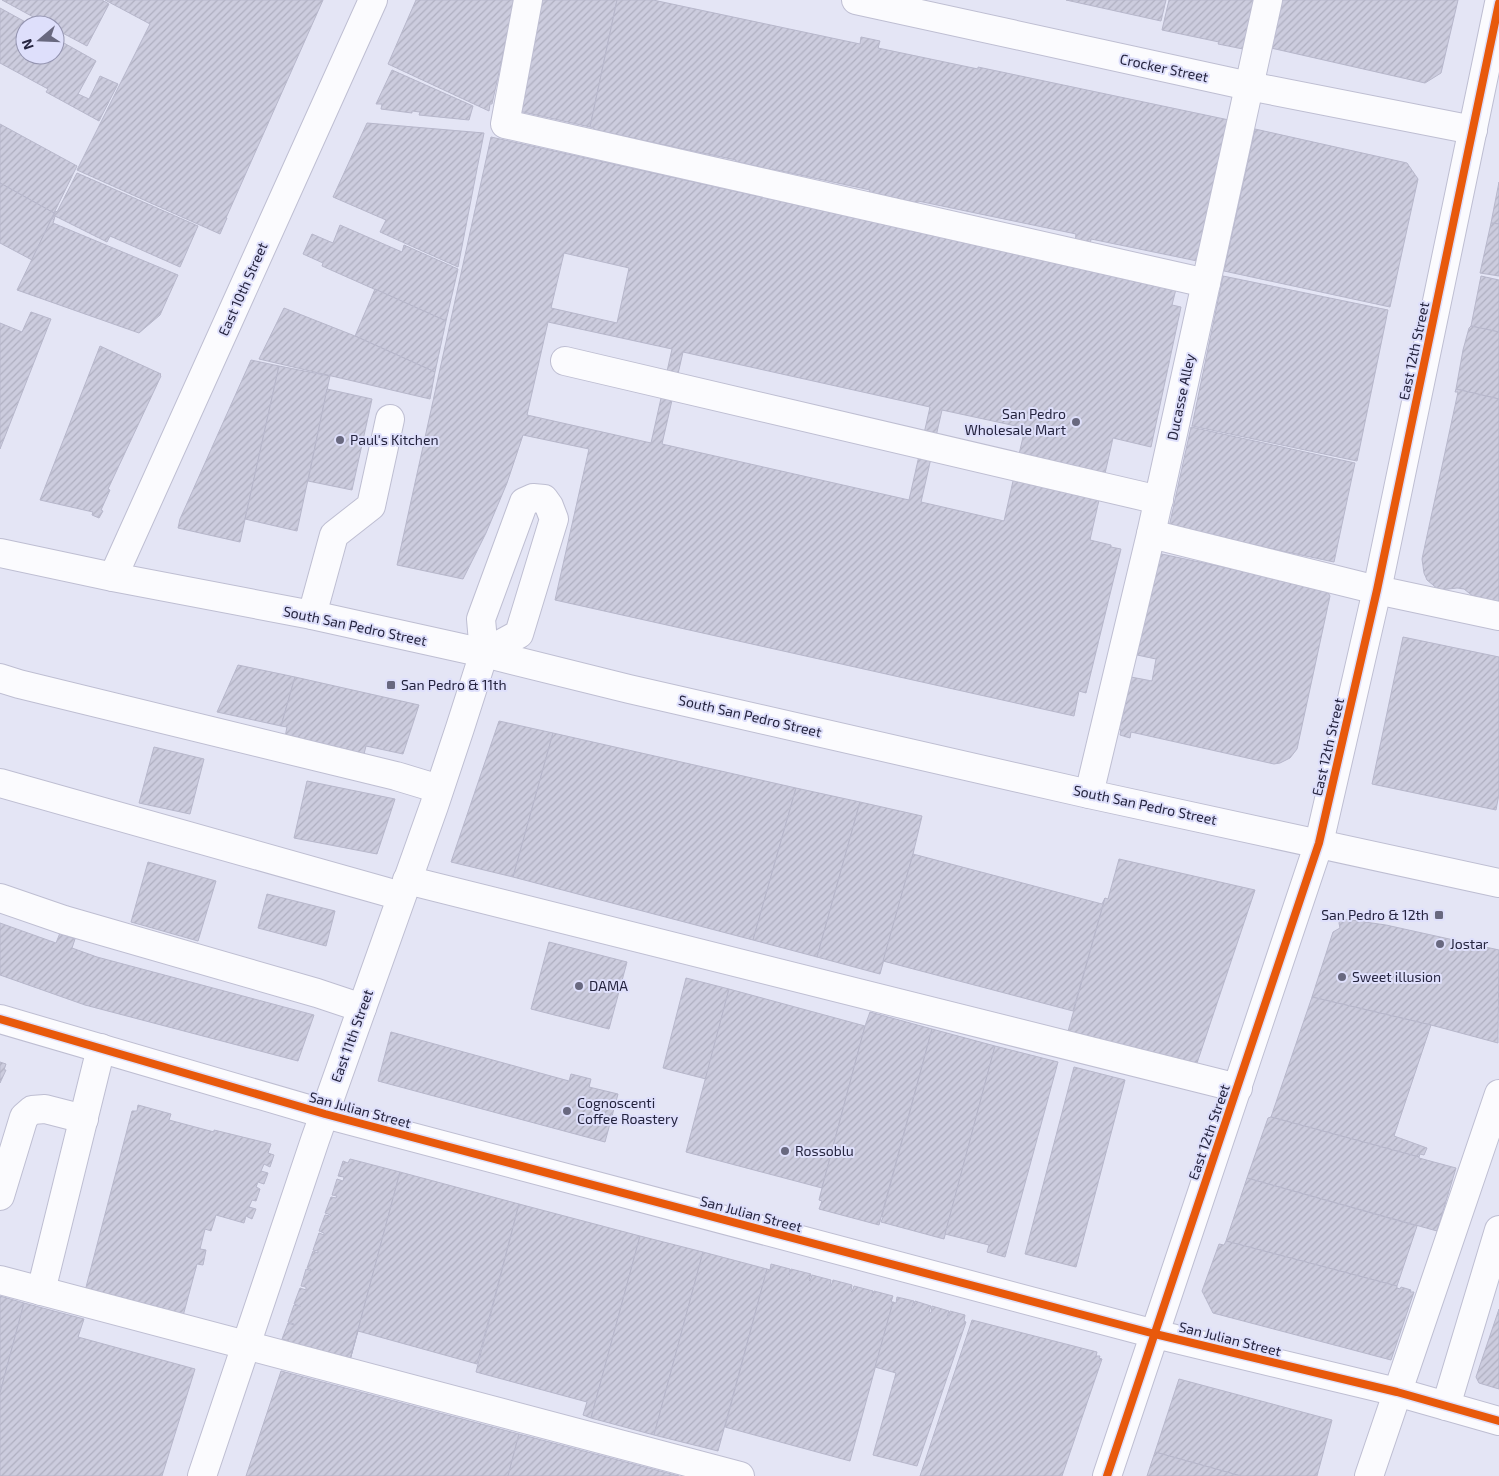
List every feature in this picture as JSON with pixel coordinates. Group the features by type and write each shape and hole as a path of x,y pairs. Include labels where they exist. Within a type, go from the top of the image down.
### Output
{"street":[{"name":"East 10th Street","path":"113,577 373,0"},
{"path":"528,0 505,124 1206,283"},
{"name":"Crocker Street","path":"856,0 1249,86 1473,130"},
{"name":"Ducasse Alley","path":"1089,794 1151,534 1268,0"},
{"name":"East 12th Street","path":"1108,1476 1319,843 1378,590 1499,3"},
{"path":"565,361 1158,500"},
{"path":"312,615 334,534 371,506 390,419"},
{"path":"533,498 544,499 550,506 554,519 519,634 484,653 481,619 517,516 524,502 533,498"},
{"path":"1151,534 1378,590 1499,616"},
{"name":"South San Pedro Street","path":"0,552 113,577 312,615 484,653 638,691 1089,794 1499,882"},
{"name":"East 11th Street","path":"202,1476 325,1114 440,789 484,653"},
{"path":"0,678 396,776 440,789"},
{"path":"0,783 404,888 1238,1088"},
{"path":"0,898 64,920 362,1008"},
{"name":"San Julian Street","path":"0,1019 325,1114 1155,1334 1397,1392 1499,1421"},
{"path":"41,1291 101,1048"},
{"path":"1368,1476 1397,1392 1488,1163 1499,1094"},
{"path":"0,1196 24,1117 28,1113 32,1110 45,1109 84,1119"},
{"path":"1446,1406 1499,1230"},
{"path":"0,1280 740,1476"}],"building":[{"path":"2,0 102,0 109,4 87,46 65,34 65,15 30,15"},
{"path":"105,0 323,0 220,234 77,170 150,24"},
{"path":"416,0 515,0 489,111 388,64"},
{"path":"537,0 617,0 590,127 514,110"},
{"path":"617,0 653,0 860,44 861,37 880,41 878,48 1229,120 1202,262 1091,239 1090,245 1075,242 1076,234 918,201 917,207 868,197 870,190 772,169 771,175 734,168 736,160 622,136 620,143 592,137 594,128 590,127"},
{"path":"1066,0 1166,0 1161,21"},
{"path":"1169,0 1261,0 1253,51 1162,30"},
{"path":"1282,0 1458,0 1441,73 1425,83 1271,48"},
{"path":"0,8 15,16 15,65 65,65 65,44 96,61 78,94 89,99 100,76 118,84 99,121 46,92 48,89 0,63"},
{"path":"392,70 473,106 469,120 419,115 420,112 412,111 412,113 381,109 382,104 376,104"},
{"path":"367,123 484,133 458,267 380,232 386,220 333,197"},
{"path":"0,124 77,166 54,213 0,183"},
{"path":"1255,129 1407,163 1418,179 1390,307 1224,271"},
{"name":"San Pedro Wholesale Mart","path":"491,137 1176,289 1172,305 1181,307 1151,447 1113,438 1090,540 1121,549 1086,693 1079,691 1074,716 555,600 589,449 523,435 507,483 486,533 463,579 397,565","holes":["564,253 629,268 617,323 551,308","548,322 672,349 651,443 527,415","683,352 930,407 909,500 662,444","942,410 1025,428 1004,521 921,502"]},
{"path":"77,173 198,226 180,267 110,236 107,242 55,216 54,220 52,218"},
{"path":"1499,182 1499,224 1491,223"},
{"path":"0,183 54,213 32,260 0,243"},
{"path":"52,218 54,220 53,223 178,275 160,315 139,333 17,290"},
{"path":"1491,223 1499,224 1499,276 1480,273"},
{"path":"340,225 402,252 404,245 458,269 446,321 322,266 323,263 303,254 312,234 333,243"},
{"path":"1223,276 1388,310 1357,461 1192,426"},
{"path":"1481,276 1499,280 1499,332 1471,326"},
{"path":"375,289 446,321 435,372 355,336"},
{"path":"284,308 355,336 435,372 430,399 259,359"},
{"path":"31,312 51,319 0,449 0,323 22,332"},
{"path":"1471,326 1499,332 1499,399 1456,389 1463,350"},
{"path":"100,346 161,374 161,376 108,489 110,490 99,518 92,515 93,512 40,500"},
{"path":"251,360 279,366 240,542 178,528 180,519"},
{"path":"279,366 330,376 297,531 245,519"},
{"name":"Paul's Kitchen","path":"327,389 372,399 352,490 308,481"},
{"path":"1456,389 1499,399 1499,603 1474,597 1464,589 1439,590 1427,580 1424,573 1422,559 1458,392 1455,392"},
{"path":"1191,427 1355,463 1334,562 1169,527"},
{"path":"1157,553 1326,589 1330,596 1297,749 1290,758 1274,764 1131,732 1130,738 1120,735 1121,730 1118,729 1120,718 1122,719 1131,677 1152,681 1156,659 1137,655"},
{"path":"1403,637 1499,657 1499,794 1496,810 1372,784"},
{"path":"238,665 295,677 281,726 217,712"},
{"path":"295,677 419,705 403,754 366,746 364,754 285,737 287,727 281,726"},
{"path":"499,721 553,733 513,877 451,862"},
{"path":"553,733 796,788 753,940 513,877"},
{"path":"154,747 204,759 190,814 139,803"},
{"path":"307,781 395,799 377,854 294,838"},
{"path":"796,788 860,802 817,957 753,940"},
{"path":"860,802 922,816 880,974 817,957"},
{"path":"913,854 1102,904 1105,898 1073,1011 883,961"},
{"path":"1119,859 1255,890 1195,1069 1067,1035 1105,898 1108,899"},
{"path":"148,862 216,881 198,941 131,922"},
{"path":"267,894 335,911 326,946 258,928"},
{"path":"1340,920 1386,925 1499,950 1498,1043 1312,997 1333,932 1340,928"},
{"path":"0,923 56,943 60,933 75,939 72,948 97,957 314,1015 298,1061 85,1005 0,975"},
{"name":"DAMA","path":"549,942 627,962 609,1029 531,1009"},
{"path":"686,978 729,989 706,1079 663,1068"},
{"path":"729,989 865,1026 822,1188 686,1152"},
{"path":"1312,997 1431,1025 1394,1136 1427,1148 1424,1155 1420,1154 1419,1157 1271,1117"},
{"path":"870,1012 932,1029 879,1225 819,1209 822,1201 819,1200 822,1188"},
{"path":"932,1029 995,1046 944,1239 881,1222"},
{"path":"391,1032 569,1081 571,1074 591,1079 589,1087 618,1094 605,1142 378,1081"},
{"path":"995,1046 1058,1062 1005,1257 987,1252 989,1245 945,1234"},
{"path":"0,1062 6,1064 4,1070 6,1070 0,1083"},
{"path":"1074,1067 1125,1080 1076,1267 1025,1254"},
{"path":"138,1105 171,1114 169,1120 271,1144 268,1153 274,1155 270,1167 264,1164 261,1171 268,1173 264,1184 258,1182 256,1187 260,1189 256,1201 252,1200 249,1207 256,1209 252,1219 246,1216 244,1223 216,1215 211,1231 205,1229 200,1249 206,1250 203,1265 197,1264 183,1316 85,1291 132,1111 137,1111"},
{"path":"1271,1117 1456,1168 1437,1231 1247,1178 1268,1118"},
{"path":"350,1159 400,1172 350,1360 287,1344 289,1341 282,1339 288,1323 294,1325 288,1322 294,1305 300,1306 294,1304 300,1288 306,1290 306,1287 301,1286 306,1269 312,1271 307,1268 313,1251 318,1253 318,1251 313,1250 319,1233 324,1235 324,1233 319,1231 325,1215 331,1215 325,1213 331,1197 336,1198 337,1196 332,1195 337,1179 343,1181 344,1177 338,1176 343,1161 348,1163"},
{"path":"400,1172 519,1204 477,1364 358,1331 350,1360"},
{"path":"1247,1178 1417,1226 1397,1286 1226,1241"},
{"path":"519,1204 640,1236 591,1418 583,1415 587,1402 476,1372"},
{"path":"640,1236 703,1252 654,1435 591,1418"},
{"path":"1226,1241 1414,1292 1391,1360 1213,1313 1202,1291 1219,1244 1224,1245"},
{"path":"703,1252 767,1269 718,1451 654,1435"},
{"path":"771,1264 790,1269 789,1275 791,1269 811,1274 810,1281 812,1275 831,1280 830,1286 833,1280 852,1285 852,1292 854,1286 873,1291 871,1297 874,1291 893,1296 891,1302 893,1302 850,1461 725,1427 767,1269 770,1270"},
{"path":"0,1296 24,1303 0,1393"},
{"path":"897,1297 914,1301 913,1308 915,1301 931,1306 929,1312 931,1313 932,1306 949,1311 947,1317 950,1311 965,1315 964,1321 966,1322 917,1466 873,1455 896,1373 875,1367 893,1302 896,1303"},
{"path":"24,1303 84,1319 78,1337 195,1369 162,1476 0,1476 0,1393"},
{"path":"1499,1309 1499,1389 1479,1383 1476,1377"},
{"path":"972,1320 1097,1352 1096,1356 1100,1356 1099,1358 1102,1359 1062,1476 920,1476"},
{"path":"281,1371 519,1434 508,1476 246,1476"},
{"path":"1179,1379 1332,1420 1317,1476 1241,1476 1155,1452"},
{"path":"519,1434 679,1476 508,1476"},
{"path":"1155,1452 1241,1476 1147,1476"}],"cycle path":[{"path":"1107,1476 1319,843 1377,590 1499,3"},
{"path":"0,1019 325,1114 1155,1334 1397,1392 1499,1421"}],"place":[{"name":"San Pedro Wholesale Mart","path":"1076,422"},
{"name":"Paul's Kitchen","path":"340,440"},
{"name":"San Pedro & 11th","path":"391,685"},
{"name":"San Pedro & 12th","path":"1439,915"},
{"name":"Jostar","path":"1440,944"},
{"name":"Sweet illusion","path":"1342,977"},
{"name":"DAMA","path":"579,986"},
{"name":"Cognoscenti Coffee Roastery","path":"567,1111"},
{"name":"Rossoblu","path":"785,1151"}]}
